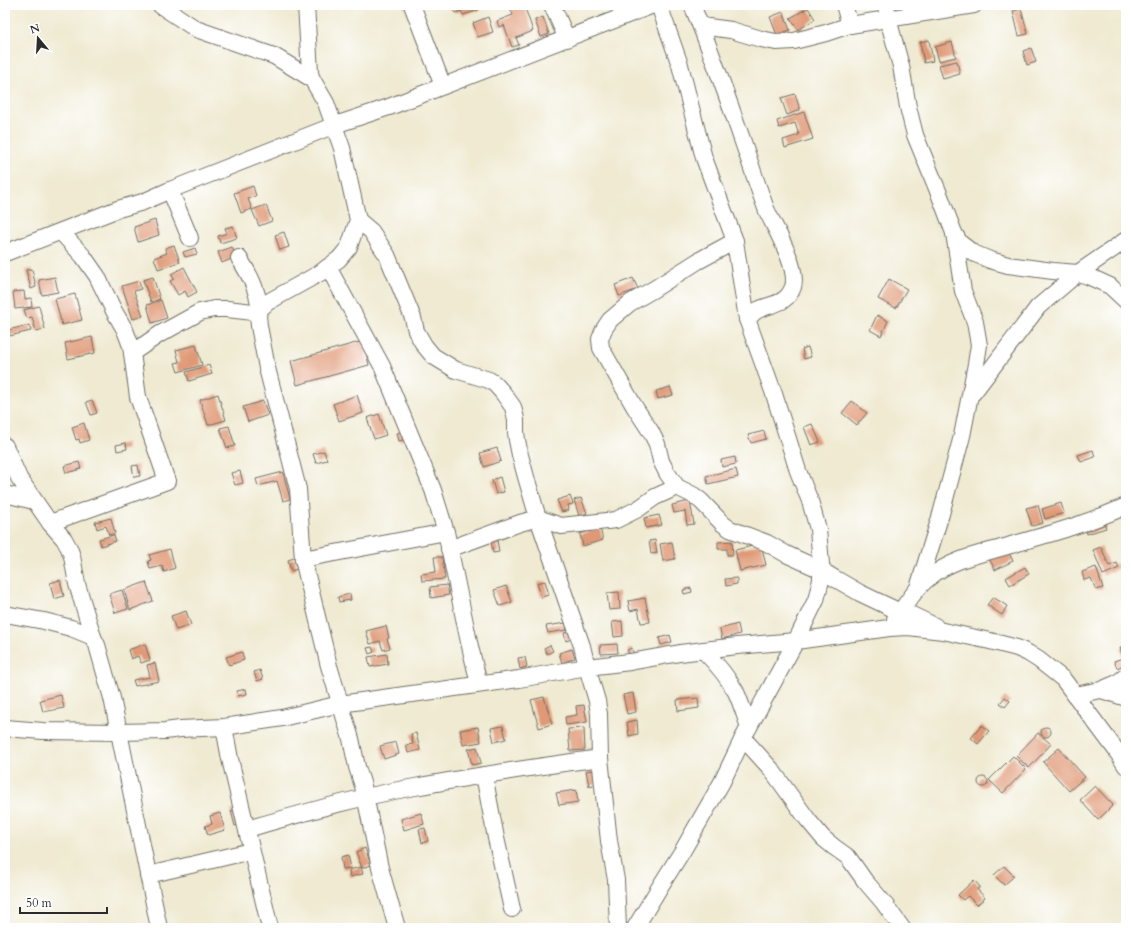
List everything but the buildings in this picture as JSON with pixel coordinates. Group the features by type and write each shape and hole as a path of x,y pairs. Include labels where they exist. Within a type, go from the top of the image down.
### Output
{"street":[{"path":"160,5 196,29 274,56 312,79"},
{"path":"132,353 160,334 200,312 214,309 227,309 259,312 268,302 320,273 339,259 349,247 358,220 342,148 335,125 326,103 312,79 306,5"},
{"path":"412,5 442,86"},
{"path":"552,5 567,39"},
{"path":"5,253 118,209 143,202 335,125 389,108 442,86 653,5"},
{"path":"636,928 722,782 746,732 796,641 816,600 821,580 818,529 774,394 747,319 735,242 704,158 680,65 660,5"},
{"path":"692,5 721,78 764,203 786,251 794,274 792,288 784,300 756,311 747,319"},
{"path":"844,5 850,25"},
{"path":"701,26 731,30 776,42 794,41 826,33 887,12 974,5"},
{"path":"887,12 901,66 908,107 915,135 954,233 960,243 973,253 1008,265 1078,273 1088,276 1110,286 1126,301"},
{"path":"170,190 190,238"},
{"path":"358,220 371,231 387,255 413,318 416,331 424,345 433,356 456,370 489,380 503,392 513,407 516,419 516,432 520,455 538,518 582,646 597,701 599,714 600,758 609,841 616,880 618,928"},
{"path":"50,523 167,481 138,397 131,346 125,330 97,276 83,256 60,232"},
{"path":"918,588 941,514 962,436 979,345 975,322 963,292 954,233"},
{"path":"970,397 1038,307 1078,273 1126,240"},
{"path":"735,242 698,261 630,303 610,320 600,339 601,348 634,406 651,432 657,444 661,461 667,473 678,487 693,495 723,524 821,570 860,593 900,612 932,624 943,631"},
{"path":"239,258 252,280 259,301 259,331 298,489 303,559 329,666 351,739 363,786 380,868 397,928"},
{"path":"328,267 382,366 433,490 446,532 479,684"},
{"path":"5,446 19,478 50,523 64,539 72,556 77,584 93,637 97,645 112,698 159,928"},
{"path":"449,549 538,518 561,526 616,520 638,509 655,497 678,487"},
{"path":"5,494 34,501"},
{"path":"889,628 918,588 928,578 948,565 1091,520 1126,506"},
{"path":"303,559 446,532"},
{"path":"5,614 44,620 71,628 93,637"},
{"path":"5,728 43,731 118,732 165,731 224,727 282,718 340,704 519,679 587,667 630,662 703,650 796,641 889,628 908,627 943,631 990,641 1017,648 1039,660 1063,679 1116,750 1126,766"},
{"path":"703,650 717,664 728,679 736,694 746,732 771,769 823,838 848,857 902,928"},
{"path":"1075,695 1101,690 1117,683 1126,676"},
{"path":"1101,690 1126,698"},
{"path":"224,727 251,851 270,928"},
{"path":"247,829 365,797 414,787 600,758"},
{"path":"484,775 512,909"},
{"path":"148,875 251,851"}]}
